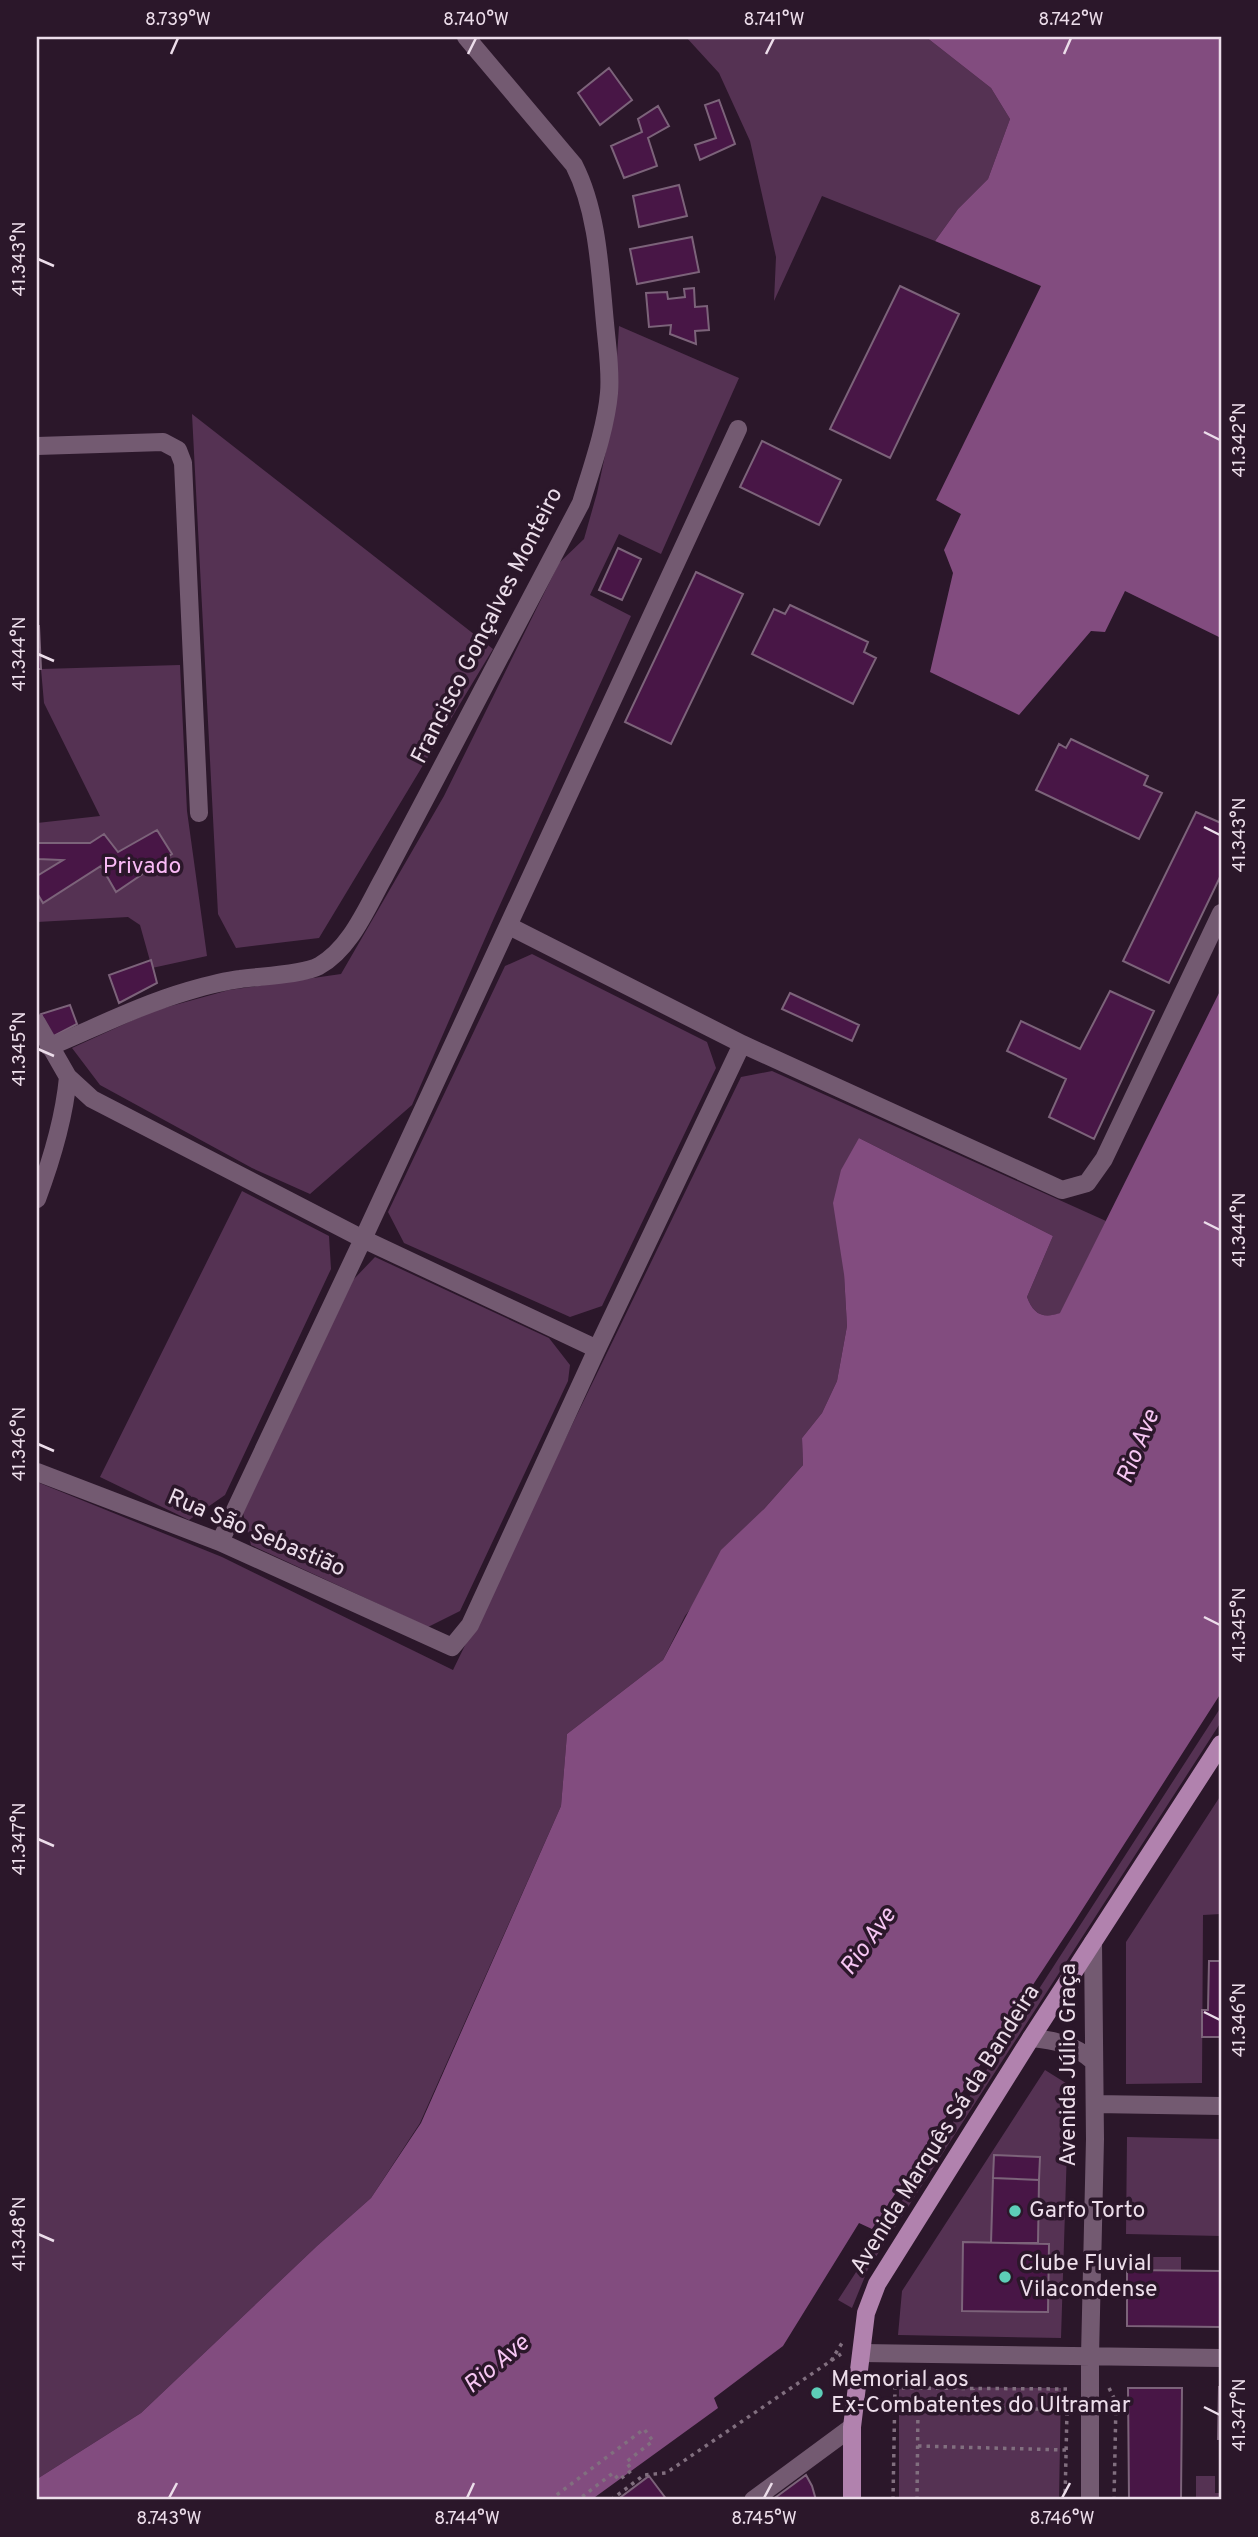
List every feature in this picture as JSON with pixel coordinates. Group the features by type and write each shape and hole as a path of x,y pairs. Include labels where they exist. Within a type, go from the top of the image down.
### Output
{"main road":[{"name":"Avenida Marquês Sá da Bandeira","path":"863,2346 866,2313 877,2284 1031,2038 1221,1744"},
{"path":"852,2500 852,2427 863,2346"}],"street":[{"name":"Francisco Gonçalves Monteiro","path":"50,1047 124,1013 188,991 236,979 317,967 340,949 384,877 581,503 609,394 598,254 589,206 581,179 573,165 466,37"},
{"path":"220,1542 738,429"},
{"path":"37,446 163,442 178,450 183,463 199,813"},
{"path":"509,926 741,1044 1062,1190 1087,1183 1104,1159 1221,913"},
{"path":"37,1023 68,1077 79,1089 102,1104 363,1239 597,1349 741,1044"},
{"path":"37,1199 52,1159 65,1104 68,1077"},
{"name":"Rua São Sebastião","path":"37,1472 220,1542 452,1647 470,1625 597,1349"},
{"name":"Avenida Júlio Graça","path":"1090,2500 1095,2104 1093,1942"},
{"path":"1031,2038 1066,2044 1082,2051 1093,2061"},
{"path":"1095,2104 1221,2106"},
{"path":"863,2346 1090,2357 1221,2358"},
{"path":"753,2500 852,2427"}],"path":[{"path":"611,2500 644,2475 666,2473 863,2346"},
{"path":"893,2500 895,2388 1070,2389"},
{"path":"973,2389 973,2407"},
{"path":"917,2500 918,2405 1067,2410 1065,2500"},
{"path":"550,2500 644,2429 653,2441 626,2462 632,2470 618,2480 614,2473 578,2500"},
{"path":"917,2446 1066,2451"}],"green space":[{"path":"686,37 926,37 991,88 1010,119 988,179 958,209 935,241 822,196 774,301 776,257 750,141 719,73"},
{"path":"619,326 739,378 661,554 619,534 590,595 631,616 412,1105 310,1194 252,1168 100,1085 72,1048 153,1011 229,990 341,974 444,796 559,563 584,539 613,418"},
{"path":"192,414 493,649 319,938 236,948 218,914"},
{"name":"Privado","path":"180,665 187,811 207,956 152,968 140,925 128,917 37,922 37,823 100,816 44,703 41,669"},
{"path":"532,954 707,1042 716,1068 602,1306 570,1317 404,1243 388,1212 505,966"},
{"path":"772,1071 1106,1221 1061,1313 1040,1314 1032,1308 1027,1297 1053,1236 859,1138 844,1274 847,1326 837,1381 822,1413 802,1438 803,1465 764,1509 685,1616 663,1660 567,1734 561,1806 420,2123 371,2198 141,2413 37,2479 37,1482 222,1557 453,1670 741,1077"},
{"path":"242,1191 329,1236 331,1269 225,1495 189,1520 100,1477"},
{"path":"375,1257 549,1338 570,1365 568,1381 460,1611 428,1627 251,1545 243,1513 353,1280"},
{"path":"1221,1707 1221,1722 868,2269 852,2308 838,2300"},
{"path":"1221,1795 1221,1914 1203,1915 1202,2083 1126,2084 1126,1942"},
{"path":"1045,2070 1069,2085 1061,2338 898,2335 902,2291"},
{"path":"1127,2137 1221,2139 1221,2236 1126,2234"},
{"path":"1127,2257 1181,2257 1181,2271 1127,2270"},
{"path":"899,2387 1061,2388 1059,2500 899,2500"},
{"path":"1196,2476 1215,2476 1215,2493 1221,2493 1221,2500 1196,2500"}],"water":[{"path":"926,37 1221,37 1221,638 1125,591 1105,632 1091,631 1019,715 930,672 953,573 944,550 961,514 936,500 1041,286 935,241 958,209 988,179 1010,119 991,88"},
{"name":"Rio Ave","path":"1221,989 1221,1693 872,2229 859,2223 783,2346 714,2398 718,2408 591,2500 37,2500 37,2479 141,2413 371,2198 421,2123 561,1806 567,1734 663,1660 721,1550 764,1509 803,1465 802,1438 822,1413 837,1381 847,1326 844,1274 833,1203 841,1170 859,1138 1053,1236 1027,1297 1032,1308 1039,1314 1060,1313"}],"building":[{"path":"609,68 632,100 600,125 578,93"},
{"path":"719,100 735,144 700,160 695,145 716,138 705,105"},
{"path":"658,106 669,126 648,138 657,166 624,178 611,146 642,132 638,119"},
{"path":"679,185 687,216 639,227 633,196"},
{"path":"692,237 699,272 637,284 630,249"},
{"path":"900,286 959,314 890,458 830,429"},
{"path":"694,288 695,307 707,306 709,330 695,331 696,344 670,334 671,325 649,327 646,293 667,292 668,299 685,297 684,289"},
{"path":"762,441 841,480 819,525 740,487"},
{"path":"618,548 641,559 622,600 599,590"},
{"path":"696,572 743,594 671,744 625,722"},
{"path":"790,605 868,642 864,652 876,658 853,704 752,654 774,609 785,614"},
{"path":"39,626 41,669 37,669"},
{"path":"1071,739 1148,776 1144,785 1162,793 1139,839 1036,790 1059,744 1066,748"},
{"path":"1196,812 1221,823 1221,875 1169,983 1123,961"},
{"path":"157,830 172,854 116,892 101,866 43,903 37,893 37,876 63,860 38,859 38,843 90,843 104,834 118,852"},
{"path":"151,960 157,983 119,1003 109,975"},
{"path":"1110,991 1154,1011 1094,1139 1049,1117 1066,1079 1007,1051 1021,1021 1080,1049"},
{"path":"790,993 859,1025 852,1041 782,1009"},
{"path":"70,1005 77,1024 52,1037 41,1014"},
{"path":"1209,1961 1221,1961 1221,2037 1202,2037 1202,2010 1208,2010"},
{"path":"994,2155 1040,2157 1039,2180 993,2178"},
{"name":"Garfo Torto","path":"993,2178 1039,2180 1038,2243 991,2243"},
{"name":"Clube Fluvial Vilacondense","path":"963,2242 1049,2244 1048,2312 962,2311"},
{"path":"1127,2270 1221,2271 1221,2327 1127,2326"},
{"path":"1221,2387 1221,2439 1218,2439"},
{"path":"1128,2388 1182,2388 1181,2500 1129,2500"},
{"path":"806,2475 816,2500 772,2500"},
{"path":"649,2476 667,2500 617,2500"}],"place":[{"name":"Garfo Torto","path":"1015,2211"},
{"name":"Clube Fluvial Vilacondense","path":"1005,2277"},
{"name":"Memorial aos Ex-Combatentes do Ultramar","path":"817,2393"}]}
